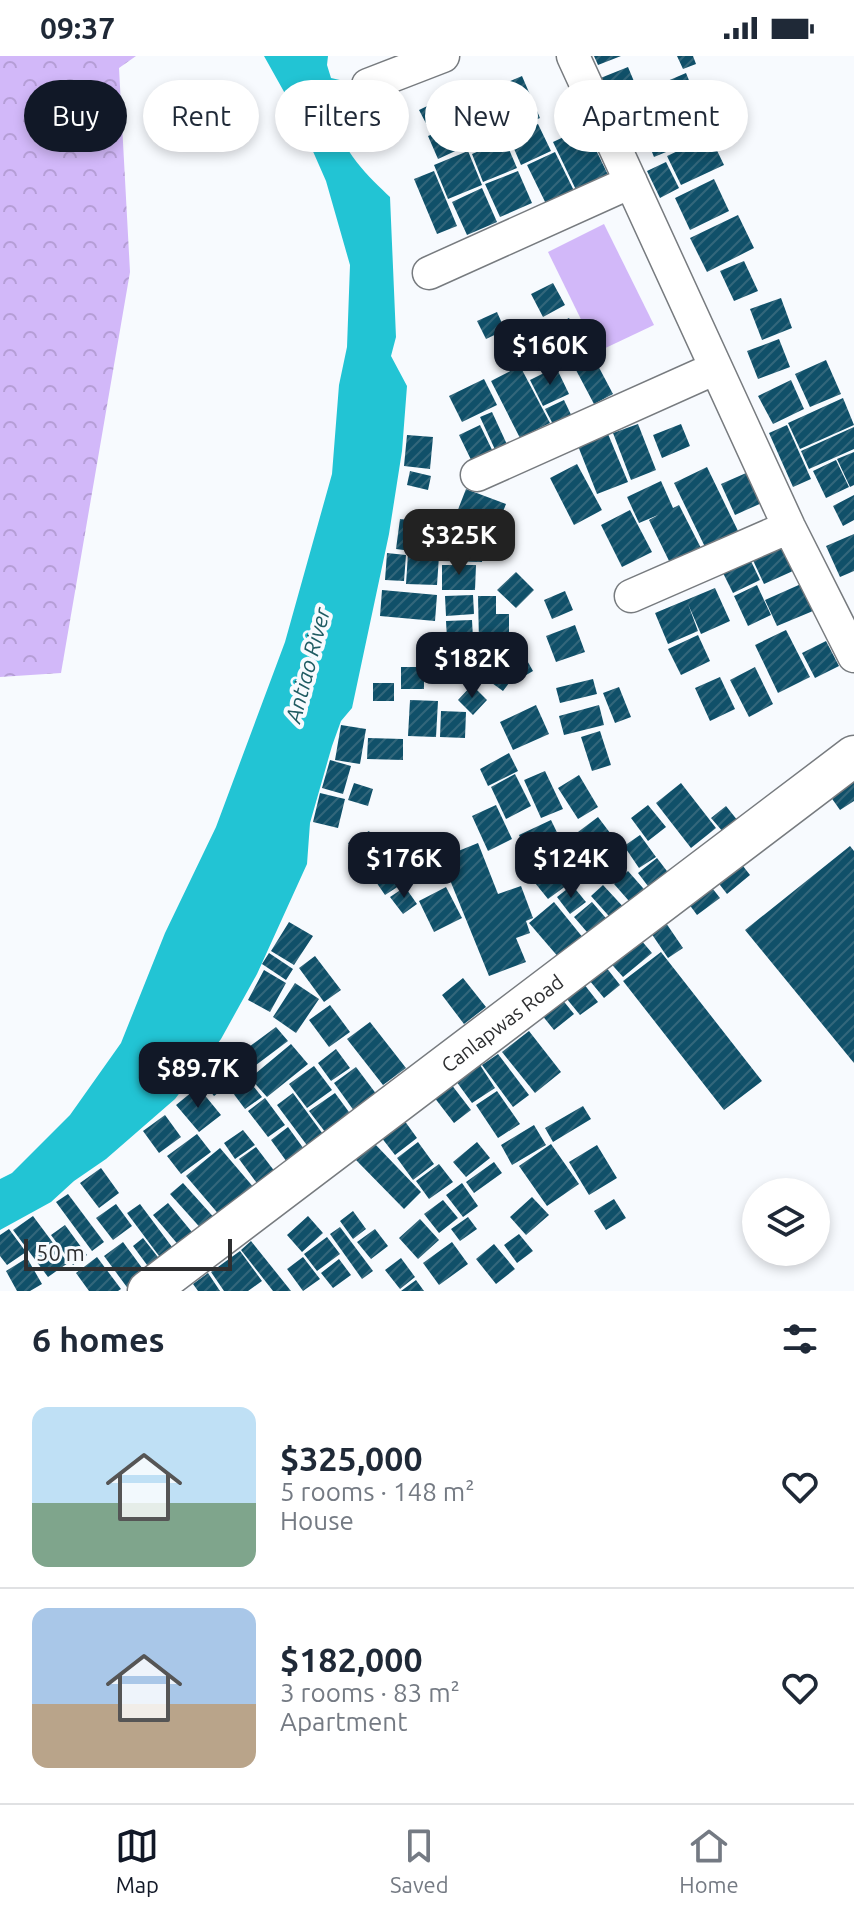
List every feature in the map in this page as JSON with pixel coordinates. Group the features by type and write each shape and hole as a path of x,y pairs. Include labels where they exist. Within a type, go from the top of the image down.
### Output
{"street":[{"path":"381,80 443,56"},
{"path":"573,56 789,527 854,656"},
{"path":"429,273 631,182"},
{"path":"477,475 716,368"},
{"path":"631,596 789,527"},
{"name":"Canlapwas Road","path":"148,1291 854,756"}],"green space":[{"path":"0,56 136,56 119,68 120,80 24,80 24,152 124,152 130,272 61,673 0,677"},
{"path":"604,224 654,325 597,352 548,252"}],"water":[{"path":"264,56 328,56 331,78 340,80 277,80"},
{"name":"Antiao River","path":"313,152 350,152 390,197 396,337 391,356 407,386 402,451 389,534 352,708 341,721 310,823 307,864 257,974 221,1039 175,1099 51,1202 0,1230 0,1179 12,1173 70,1115 121,1043 165,933 216,827 285,642 332,474 339,385 347,347 350,265 326,181"}],"building":[{"path":"594,56 621,56 598,65"},
{"path":"677,56 693,56 696,64 683,69"},
{"path":"628,67 633,80 598,80"},
{"path":"686,73 689,80 670,80"},
{"path":"425,107 425,122 419,110"},
{"path":"538,124 551,151 521,165 515,152 538,152"},
{"path":"435,152 453,152 438,159"},
{"path":"468,152 482,185 448,199 434,165"},
{"path":"510,152 517,168 483,182 472,154"},
{"path":"555,152 578,199 550,212 527,165"},
{"path":"558,152 597,152 610,179 578,194"},
{"path":"676,152 718,152 724,165 681,185 667,156"},
{"path":"666,162 679,188 660,198 647,171"},
{"path":"434,171 457,226 437,234 414,179"},
{"path":"518,171 532,203 500,217 485,184"},
{"path":"714,179 729,211 690,230 675,198"},
{"path":"482,188 497,222 467,235 452,202"},
{"path":"738,215 754,248 707,272 690,238"},
{"path":"744,261 758,291 734,301 720,271"},
{"path":"553,283 565,305 543,317 531,294"},
{"path":"781,298 792,328 762,340 750,309"},
{"path":"497,312 505,330 486,339 477,321"},
{"path":"569,318 581,342 557,354 545,331"},
{"path":"779,339 790,367 758,379 747,351"},
{"path":"595,360 613,394 594,404 576,370"},
{"path":"826,360 841,394 810,407 795,374"},
{"path":"520,366 550,423 520,438 491,381"},
{"path":"556,367 569,394 543,406 530,380"},
{"path":"484,379 497,405 462,422 449,396"},
{"path":"791,380 804,409 773,424 758,396"},
{"path":"843,398 854,425 800,449 788,423"},
{"path":"564,400 574,421 556,430 545,409"},
{"path":"492,412 510,451 498,456 480,417"},
{"path":"638,424 656,470 631,480 613,433"},
{"path":"681,424 690,446 662,458 653,435"},
{"path":"480,425 496,458 475,468 459,435"},
{"path":"787,425 811,479 793,487 769,433"},
{"path":"854,427 854,449 809,469 801,451"},
{"path":"608,434 628,482 597,494 578,446"},
{"path":"407,435 433,437 430,469 404,466"},
{"path":"854,452 854,485 850,487 837,459"},
{"path":"836,460 849,487 826,498 813,471"},
{"path":"577,464 602,510 574,525 550,478"},
{"path":"707,467 739,533 706,549 674,483"},
{"path":"753,470 766,501 735,515 721,484"},
{"path":"410,471 431,476 428,490 407,485"},
{"path":"661,481 673,508 679,505 703,552 672,567 649,520 658,515 639,523 627,497"},
{"path":"466,489 506,504 494,534 454,520"},
{"path":"854,495 854,520 843,526 833,506"},
{"path":"630,510 652,552 622,567 601,525"},
{"path":"400,519 437,523 434,554 396,549"},
{"path":"854,534 854,571 840,577 826,546"},
{"path":"443,538 483,539 482,562 442,561"},
{"path":"780,543 793,571 764,584 751,556"},
{"path":"387,553 406,555 404,581 385,580"},
{"path":"408,554 439,556 437,585 406,584"},
{"path":"749,557 760,580 733,593 722,571"},
{"path":"442,565 476,565 475,590 442,590"},
{"path":"516,572 534,590 516,608 497,590"},
{"path":"801,584 813,611 777,626 765,600"},
{"path":"757,585 771,615 748,626 734,596"},
{"path":"715,588 730,621 701,634 688,604 698,631 668,644 655,613"},
{"path":"382,590 437,595 435,621 380,616"},
{"path":"565,591 573,610 552,619 544,600"},
{"path":"473,595 474,614 446,616 445,596"},
{"path":"478,596 496,596 496,614 509,614 509,642 479,642"},
{"path":"472,620 473,638 447,639 446,621"},
{"path":"575,625 585,652 556,662 546,636"},
{"path":"786,630 810,677 778,693 755,645"},
{"path":"698,635 710,661 681,675 668,649"},
{"path":"445,641 477,644 475,660 444,656"},
{"path":"516,641 533,671 521,678 503,648"},
{"path":"826,641 839,666 815,678 802,653"},
{"path":"498,661 516,674 503,691 485,678"},
{"path":"401,667 424,667 424,689 401,689"},
{"path":"755,667 773,704 749,717 730,680"},
{"path":"720,677 735,709 710,721 695,688"},
{"path":"593,679 597,694 560,703 556,688"},
{"path":"373,683 394,683 394,701 373,701"},
{"path":"472,685 487,700 473,715 458,700"},
{"path":"619,687 631,717 615,723 603,693"},
{"path":"410,700 438,701 436,737 408,736"},
{"path":"536,705 549,734 513,750 500,722"},
{"path":"599,705 604,725 564,735 559,716"},
{"path":"441,711 466,712 465,738 440,737"},
{"path":"341,725 366,729 360,764 335,760"},
{"path":"600,731 611,765 592,771 581,737"},
{"path":"368,738 403,739 403,760 367,759"},
{"path":"509,753 518,771 488,786 480,769"},
{"path":"330,760 351,766 343,794 322,788"},
{"path":"854,765 854,801 840,810 823,786"},
{"path":"545,771 563,809 541,818 524,780"},
{"path":"515,774 531,806 506,819 491,787"},
{"path":"579,775 598,807 578,819 558,788"},
{"path":"354,783 373,789 368,806 348,800"},
{"path":"681,783 716,828 691,848 656,803"},
{"path":"320,793 345,799 338,828 313,822"},
{"path":"496,805 512,839 488,851 472,816"},
{"path":"648,805 666,827 648,841 631,818"},
{"path":"726,806 738,821 724,833 711,818"},
{"path":"598,817 623,850 595,871 570,838"},
{"path":"551,820 565,849 533,864 519,835"},
{"path":"369,831 387,860 366,873 348,843"},
{"path":"640,835 656,857 639,868 624,846"},
{"path":"478,843 498,894 521,886 533,918 526,921 530,933 516,938 526,962 489,976 441,858"},
{"path":"850,846 854,851 854,1063 745,930"},
{"path":"736,857 750,875 727,894 713,876"},
{"path":"657,858 673,879 654,894 638,873"},
{"path":"557,859 574,880 548,899 531,878"},
{"path":"389,866 402,884 385,895 372,876"},
{"path":"628,871 650,896 636,909 614,884"},
{"path":"705,879 720,898 697,915 683,896"},
{"path":"572,885 586,902 570,914 557,897"},
{"path":"603,885 628,912 616,924 591,896"},
{"path":"405,887 417,904 403,914 390,897"},
{"path":"446,887 462,918 434,932 419,901"},
{"path":"554,902 584,939 560,959 529,923"},
{"path":"592,902 611,924 593,939 574,917"},
{"path":"664,920 683,948 668,958 649,930"},
{"path":"289,922 313,936 294,965 271,951"},
{"path":"635,933 652,953 623,977 606,958"},
{"path":"661,952 762,1081 724,1110 623,981"},
{"path":"269,953 293,969 286,980 262,964"},
{"path":"315,956 341,990 324,1002 299,968"},
{"path":"602,962 620,985 604,998 585,975"},
{"path":"264,970 286,983 270,1012 248,1000"},
{"path":"463,978 486,1007 464,1024 442,995"},
{"path":"580,979 598,1002 580,1015 562,993"},
{"path":"295,983 319,999 296,1033 273,1017"},
{"path":"557,993 574,1014 554,1030 537,1009"},
{"path":"330,1005 350,1032 329,1047 309,1020"},
{"path":"370,1022 406,1068 383,1085 347,1039"},
{"path":"276,1027 288,1041 240,1077 223,1055 236,1044 242,1052"},
{"path":"529,1031 561,1072 535,1093 502,1052"},
{"path":"291,1044 308,1064 267,1097 250,1078"},
{"path":"336,1049 350,1068 331,1081 318,1063"},
{"path":"498,1054 529,1095 513,1107 482,1065"},
{"path":"222,1060 236,1079 214,1096 199,1077"},
{"path":"480,1065 495,1088 472,1103 456,1081"},
{"path":"314,1066 332,1090 307,1108 289,1084"},
{"path":"356,1067 380,1099 357,1115 334,1083"},
{"path":"246,1077 262,1097 245,1109 230,1089"},
{"path":"451,1084 471,1110 454,1123 434,1097"},
{"path":"198,1087 221,1115 199,1132 176,1105"},
{"path":"497,1091 520,1124 498,1138 476,1105"},
{"path":"293,1093 328,1141 312,1152 277,1105"},
{"path":"335,1093 357,1123 332,1141 309,1111"},
{"path":"265,1098 285,1125 268,1137 248,1111"},
{"path":"583,1106 591,1119 553,1142 545,1128"},
{"path":"165,1115 181,1137 159,1153 143,1131"},
{"path":"404,1120 417,1138 395,1155 381,1137"},
{"path":"534,1125 546,1145 512,1165 501,1145"},
{"path":"288,1127 309,1156 292,1169 271,1140"},
{"path":"243,1130 255,1145 235,1159 224,1143"},
{"path":"197,1134 211,1152 181,1174 167,1156"},
{"path":"373,1142 421,1192 404,1209 356,1160"},
{"path":"418,1142 434,1164 413,1180 397,1158"},
{"path":"477,1142 490,1158 466,1177 453,1162"},
{"path":"551,1144 579,1184 547,1206 519,1166"},
{"path":"597,1145 617,1178 589,1195 569,1162"},
{"path":"256,1147 279,1177 262,1190 239,1159"},
{"path":"220,1148 255,1189 221,1217 186,1176"},
{"path":"494,1162 502,1173 474,1193 466,1182"},
{"path":"439,1164 453,1182 429,1199 416,1181"},
{"path":"101,1168 119,1193 99,1208 80,1183"},
{"path":"183,1183 218,1222 205,1233 170,1194"},
{"path":"462,1183 478,1206 463,1217 446,1195"},
{"path":"68,1194 104,1242 92,1251 56,1202"},
{"path":"532,1197 549,1215 526,1235 510,1217"},
{"path":"614,1199 626,1218 606,1230 594,1211"},
{"path":"443,1200 458,1218 439,1233 424,1214"},
{"path":"168,1203 196,1237 181,1248 153,1215"},
{"path":"116,1204 132,1226 113,1240 96,1218"},
{"path":"140,1204 175,1251 162,1260 127,1213"},
{"path":"353,1211 366,1229 353,1239 340,1221"},
{"path":"33,1216 68,1263 48,1277 13,1230"},
{"path":"308,1216 323,1233 302,1252 287,1235"},
{"path":"468,1217 477,1229 460,1241 451,1229"},
{"path":"420,1219 439,1240 418,1259 399,1238"},
{"path":"65,1225 87,1255 73,1265 51,1235"},
{"path":"340,1227 373,1271 362,1279 330,1234"},
{"path":"9,1229 26,1252 7,1265 0,1256 0,1235"},
{"path":"375,1229 388,1246 371,1259 357,1242"},
{"path":"519,1234 533,1251 517,1263 504,1245"},
{"path":"327,1237 340,1254 317,1271 304,1254"},
{"path":"143,1238 161,1261 150,1269 133,1246"},
{"path":"251,1241 291,1291 273,1291 241,1250"},
{"path":"123,1242 148,1276 129,1290 104,1256"},
{"path":"452,1242 468,1264 439,1285 423,1263"},
{"path":"494,1244 515,1269 496,1284 476,1259"},
{"path":"240,1251 262,1281 248,1291 224,1291 211,1272"},
{"path":"97,1257 121,1289 89,1291 76,1273"},
{"path":"303,1257 320,1279 303,1291 287,1269"},
{"path":"27,1258 42,1284 30,1291 17,1291 6,1271"},
{"path":"401,1258 415,1277 400,1289 385,1270"},
{"path":"339,1259 351,1275 333,1288 321,1273"},
{"path":"208,1273 220,1291 198,1291 193,1284"},
{"path":"416,1280 424,1291 401,1291"}]}
